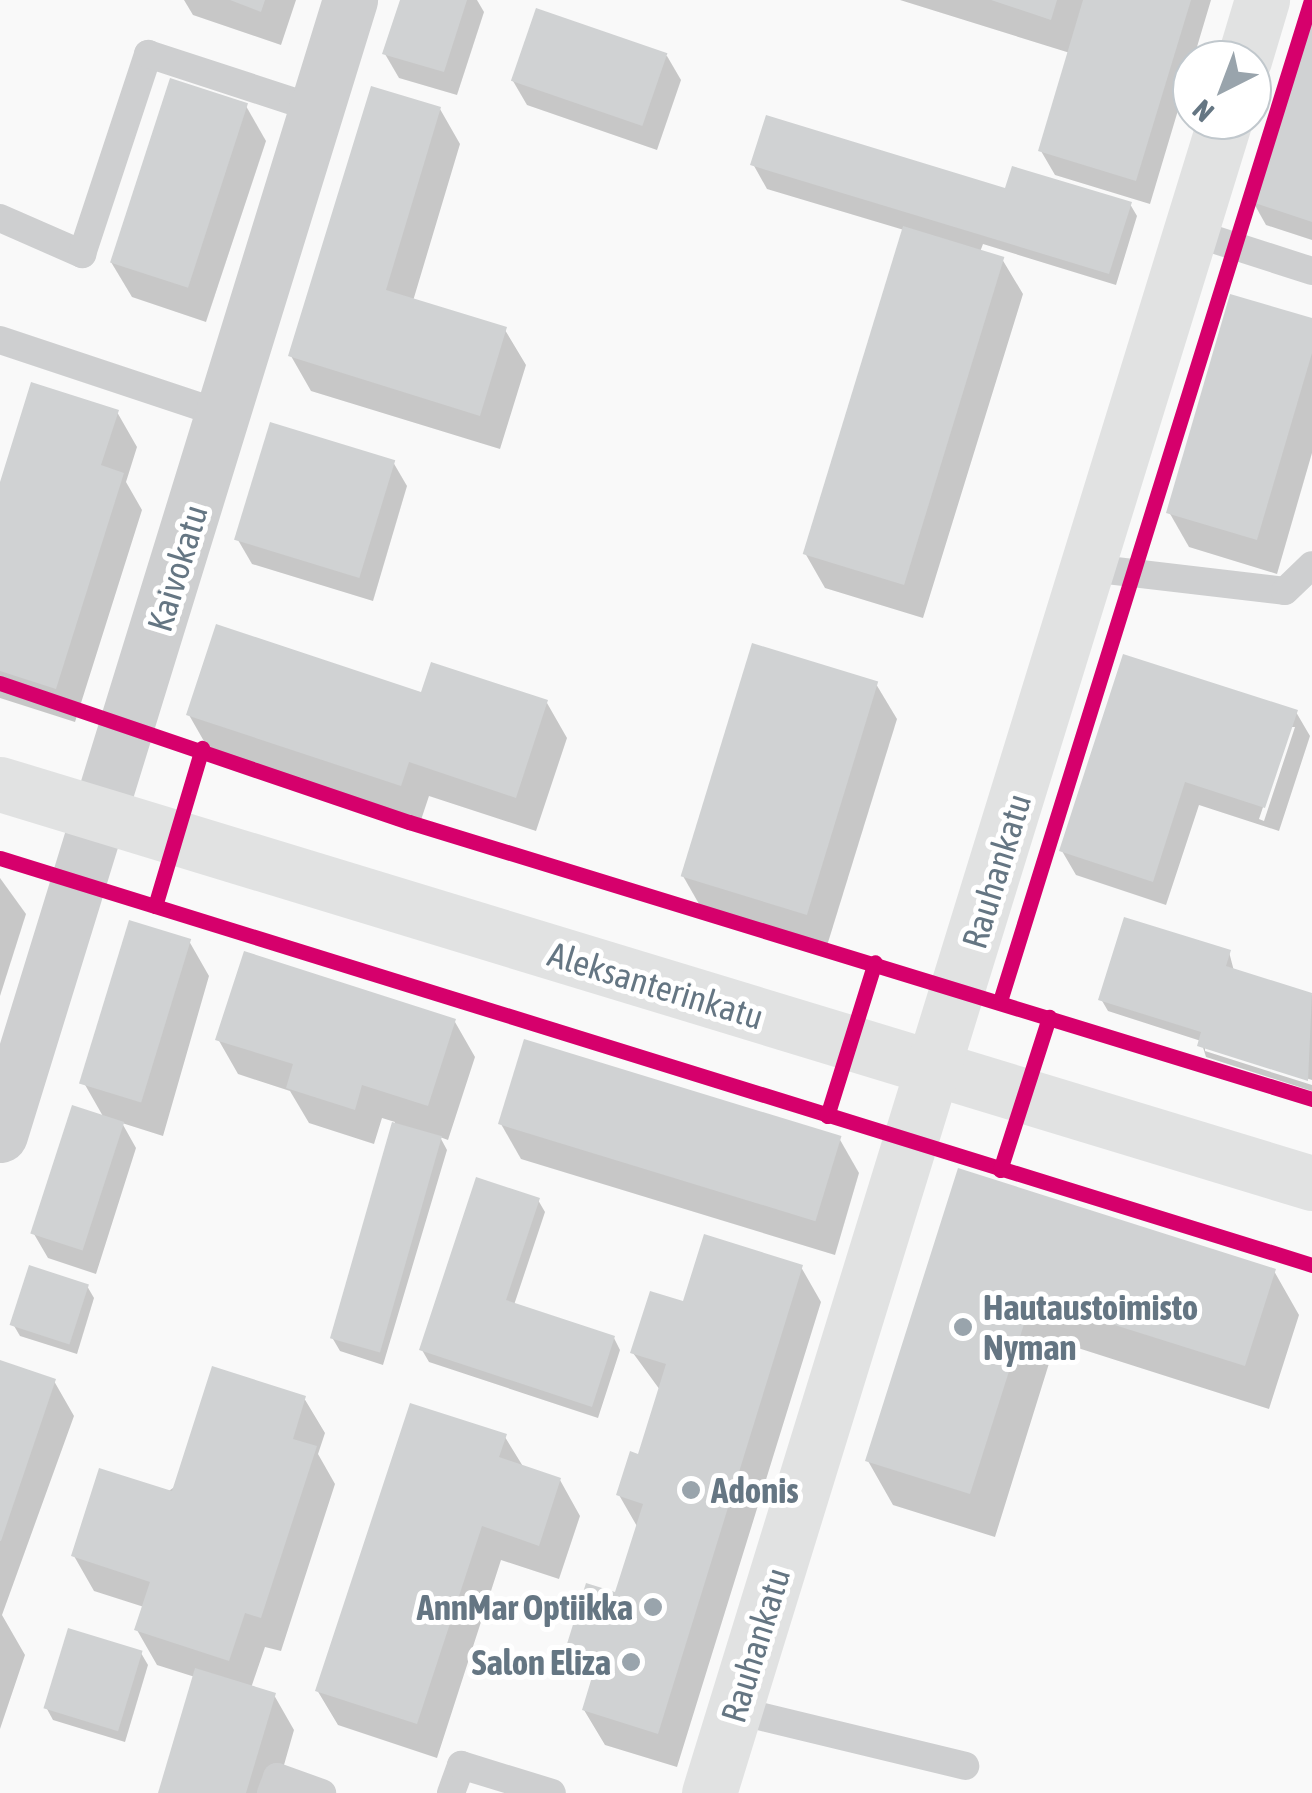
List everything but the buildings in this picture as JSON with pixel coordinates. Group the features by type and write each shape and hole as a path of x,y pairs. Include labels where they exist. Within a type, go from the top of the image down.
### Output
{"main road":[{"path":"1250,40 1262,0"},
{"name":"Rauhankatu","path":"708,1793 1090,568 1219,140"},
{"name":"Aleksanterinkatu","path":"0,784 1312,1183"}],"street":[{"name":"Kaivokatu","path":"0,1136 350,0"}],"lane":[{"path":"0,218 82,254 148,54 316,109"},
{"path":"1191,232 1312,272"},
{"path":"0,340 223,414"},
{"path":"1090,568 1285,592 1312,564"},
{"path":"734,1710 965,1766"},
{"path":"451,1793 461,1765 552,1793"},
{"path":"271,1793 277,1778 322,1793"}],"cycle path":[{"path":"1000,1001 1311,0"},
{"path":"0,683 409,822 1312,1099"},
{"path":"155,906 202,748"},
{"path":"0,858 1312,1265"},
{"path":"827,1116 875,962"},
{"path":"1000,1170 1049,1017"}],"place":[{"name":"Hautaustoimisto Nyman","path":"963,1327"},
{"name":"Adonis","path":"691,1490"},
{"name":"AnnMar Optiikka","path":"653,1607"},
{"name":"Salon Eliza","path":"631,1662"}]}
